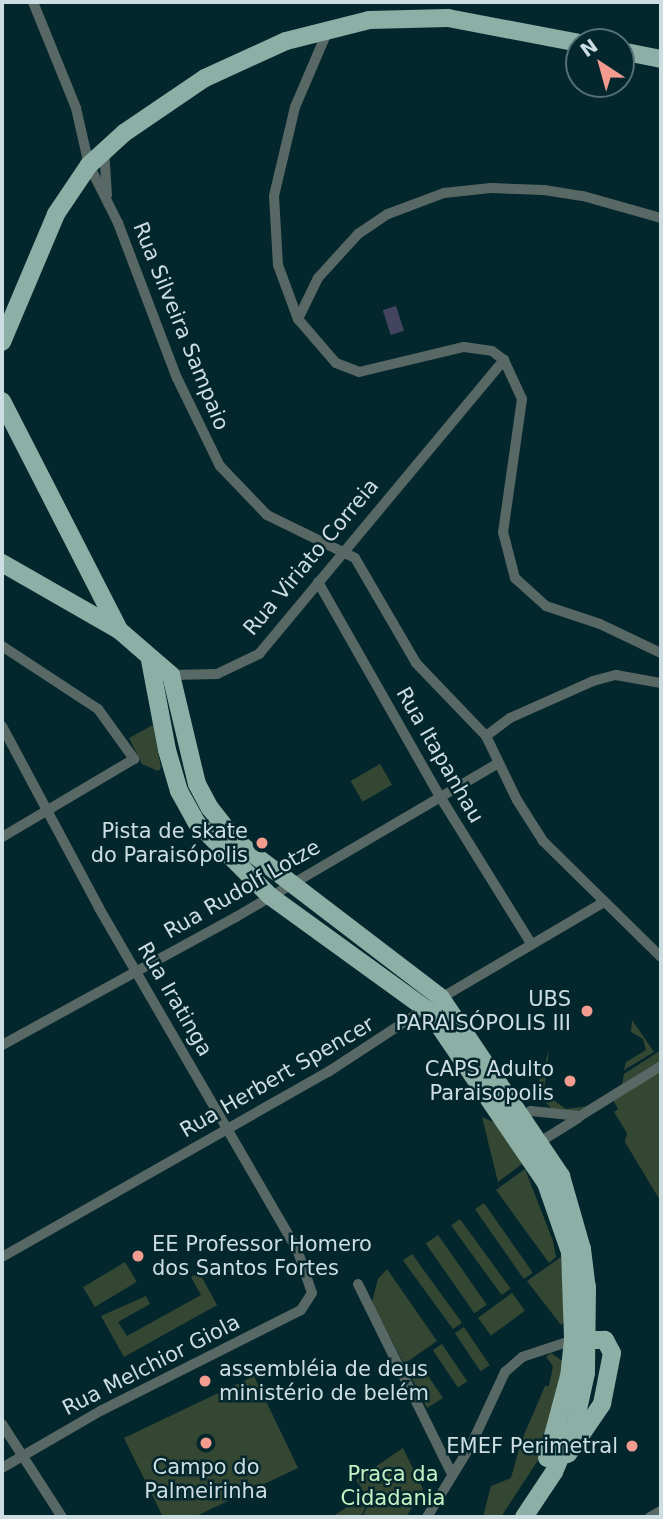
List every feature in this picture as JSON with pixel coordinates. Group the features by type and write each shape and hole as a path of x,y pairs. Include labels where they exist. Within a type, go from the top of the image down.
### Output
{"main road":[{"path":"4,334 56,214 89,165 104,150 205,78 286,41 369,20 420,16 483,22 565,40"},
{"path":"635,54 661,59"},
{"path":"2,401 120,631"},
{"path":"2,563 120,631 150,660 172,675 197,784 210,808 236,841 441,998 515,1120"},
{"path":"150,660 179,791 197,823 270,896 426,1009 534,1146 570,1252 586,1373 575,1423 554,1472"},
{"path":"524,1517 593,1421 609,1382 610,1344 581,1339"},
{"path":"512,1517 554,1441 581,1339"}],"street":[{"name":"Rua Silveira Sampaio","path":"33,2 76,108 89,165 107,195 177,379 220,466 267,516 344,549 364,571 415,663 486,736 498,763 543,841 661,957"},
{"path":"328,30 295,107 274,196 278,265 298,319 336,363 359,372 464,347 492,351 504,360 522,399 503,532 515,578 546,606 600,624 661,653"},
{"name":"Rua Silveira Sampaio","path":"104,150 107,195"},
{"path":"298,319 318,278 358,234 388,214 444,193 491,187 544,190 583,196 661,218"},
{"name":"Rua Viriato Correia","path":"172,675 217,674 247,663 504,360"},
{"name":"Rua Itapanhau","path":"318,582 439,795 533,945"},
{"path":"2,646 90,703 127,746 132,763 2,837"},
{"path":"486,736 510,718 593,681 616,675 661,683"},
{"name":"Rua Iratinga","path":"2,726 47,811 302,1260 312,1293"},
{"name":"Rua Rudolf Lotze","path":"2,1045 290,885 439,795 498,763"},
{"name":"Rua Herbert Spencer","path":"2,1257 228,1128 604,902"},
{"path":"534,1146 661,1066"},
{"path":"515,1120 531,1111 580,1116"},
{"path":"358,1284 452,1474"},
{"name":"Rua Melchior Giola","path":"2,1468 19,1456 302,1310 312,1293"},
{"path":"427,1517 510,1366 522,1357 581,1339"},
{"path":"2,1424 19,1456 31,1464 62,1517"},
{"path":"650,1517 661,1511"}],"green space":[{"path":"153,725 161,768 158,771 142,764 129,738"},
{"path":"380,764 392,785 363,802 351,781"},
{"path":"632,1020 654,1052 624,1070 626,1062 646,1050 643,1039 631,1032"},
{"path":"661,1050 661,1060 622,1084 624,1074"},
{"path":"549,1051 544,1089 548,1096 566,1109 588,1106 577,1111 553,1110 540,1097 539,1079"},
{"path":"661,1071 661,1202 625,1142 627,1133 614,1112 618,1109 613,1100"},
{"path":"482,1117 500,1125 526,1161 498,1182"},
{"path":"525,1169 553,1241 556,1257 549,1263 496,1190"},
{"path":"484,1203 533,1273 524,1279 475,1209"},
{"path":"460,1219 511,1289 502,1295 451,1225"},
{"path":"438,1235 487,1305 474,1313 426,1244"},
{"path":"412,1254 462,1323 453,1329 403,1260"},
{"path":"561,1257 564,1322 561,1325 527,1281"},
{"path":"125,1262 137,1282 95,1307 83,1287"},
{"path":"387,1269 437,1341 404,1364 372,1302 378,1279"},
{"path":"199,1272 217,1305 124,1357 101,1316 146,1296 150,1304 118,1322 127,1336 201,1295 191,1277"},
{"path":"512,1293 525,1311 491,1335 478,1318"},
{"path":"464,1327 490,1365 481,1371 455,1333"},
{"path":"442,1344 467,1381 458,1387 433,1350"},
{"path":"551,1353 564,1362 548,1445 501,1517 483,1517 491,1486 511,1478 521,1442 545,1386 549,1386 553,1366 546,1357"},
{"path":"418,1361 443,1398 427,1408 407,1369"},
{"name":"Campo do Palmeirinha","path":"254,1376 298,1468 194,1517 163,1517 124,1438"},
{"name":"Praça da Cidadania","path":"403,1448 423,1489 406,1517 362,1517 370,1502 356,1480"},
{"path":"365,1495 369,1502 360,1517 332,1517"}],"water":[{"path":"396,306 404,331 391,335 383,310"}],"place":[{"name":"Pista de skate do Paraisópolis","path":"262,843"},
{"name":"UBS PARAISÓPOLIS III","path":"587,1011"},
{"name":"CAPS Adulto Paraisopolis","path":"570,1081"},
{"name":"EE Professor Homero dos Santos Fortes","path":"138,1256"},
{"name":"assembléia de deus ministério de belém","path":"205,1381"},
{"name":"Campo do Palmeirinha","path":"206,1443"},
{"name":"EMEF Perimetral","path":"632,1446"}]}
